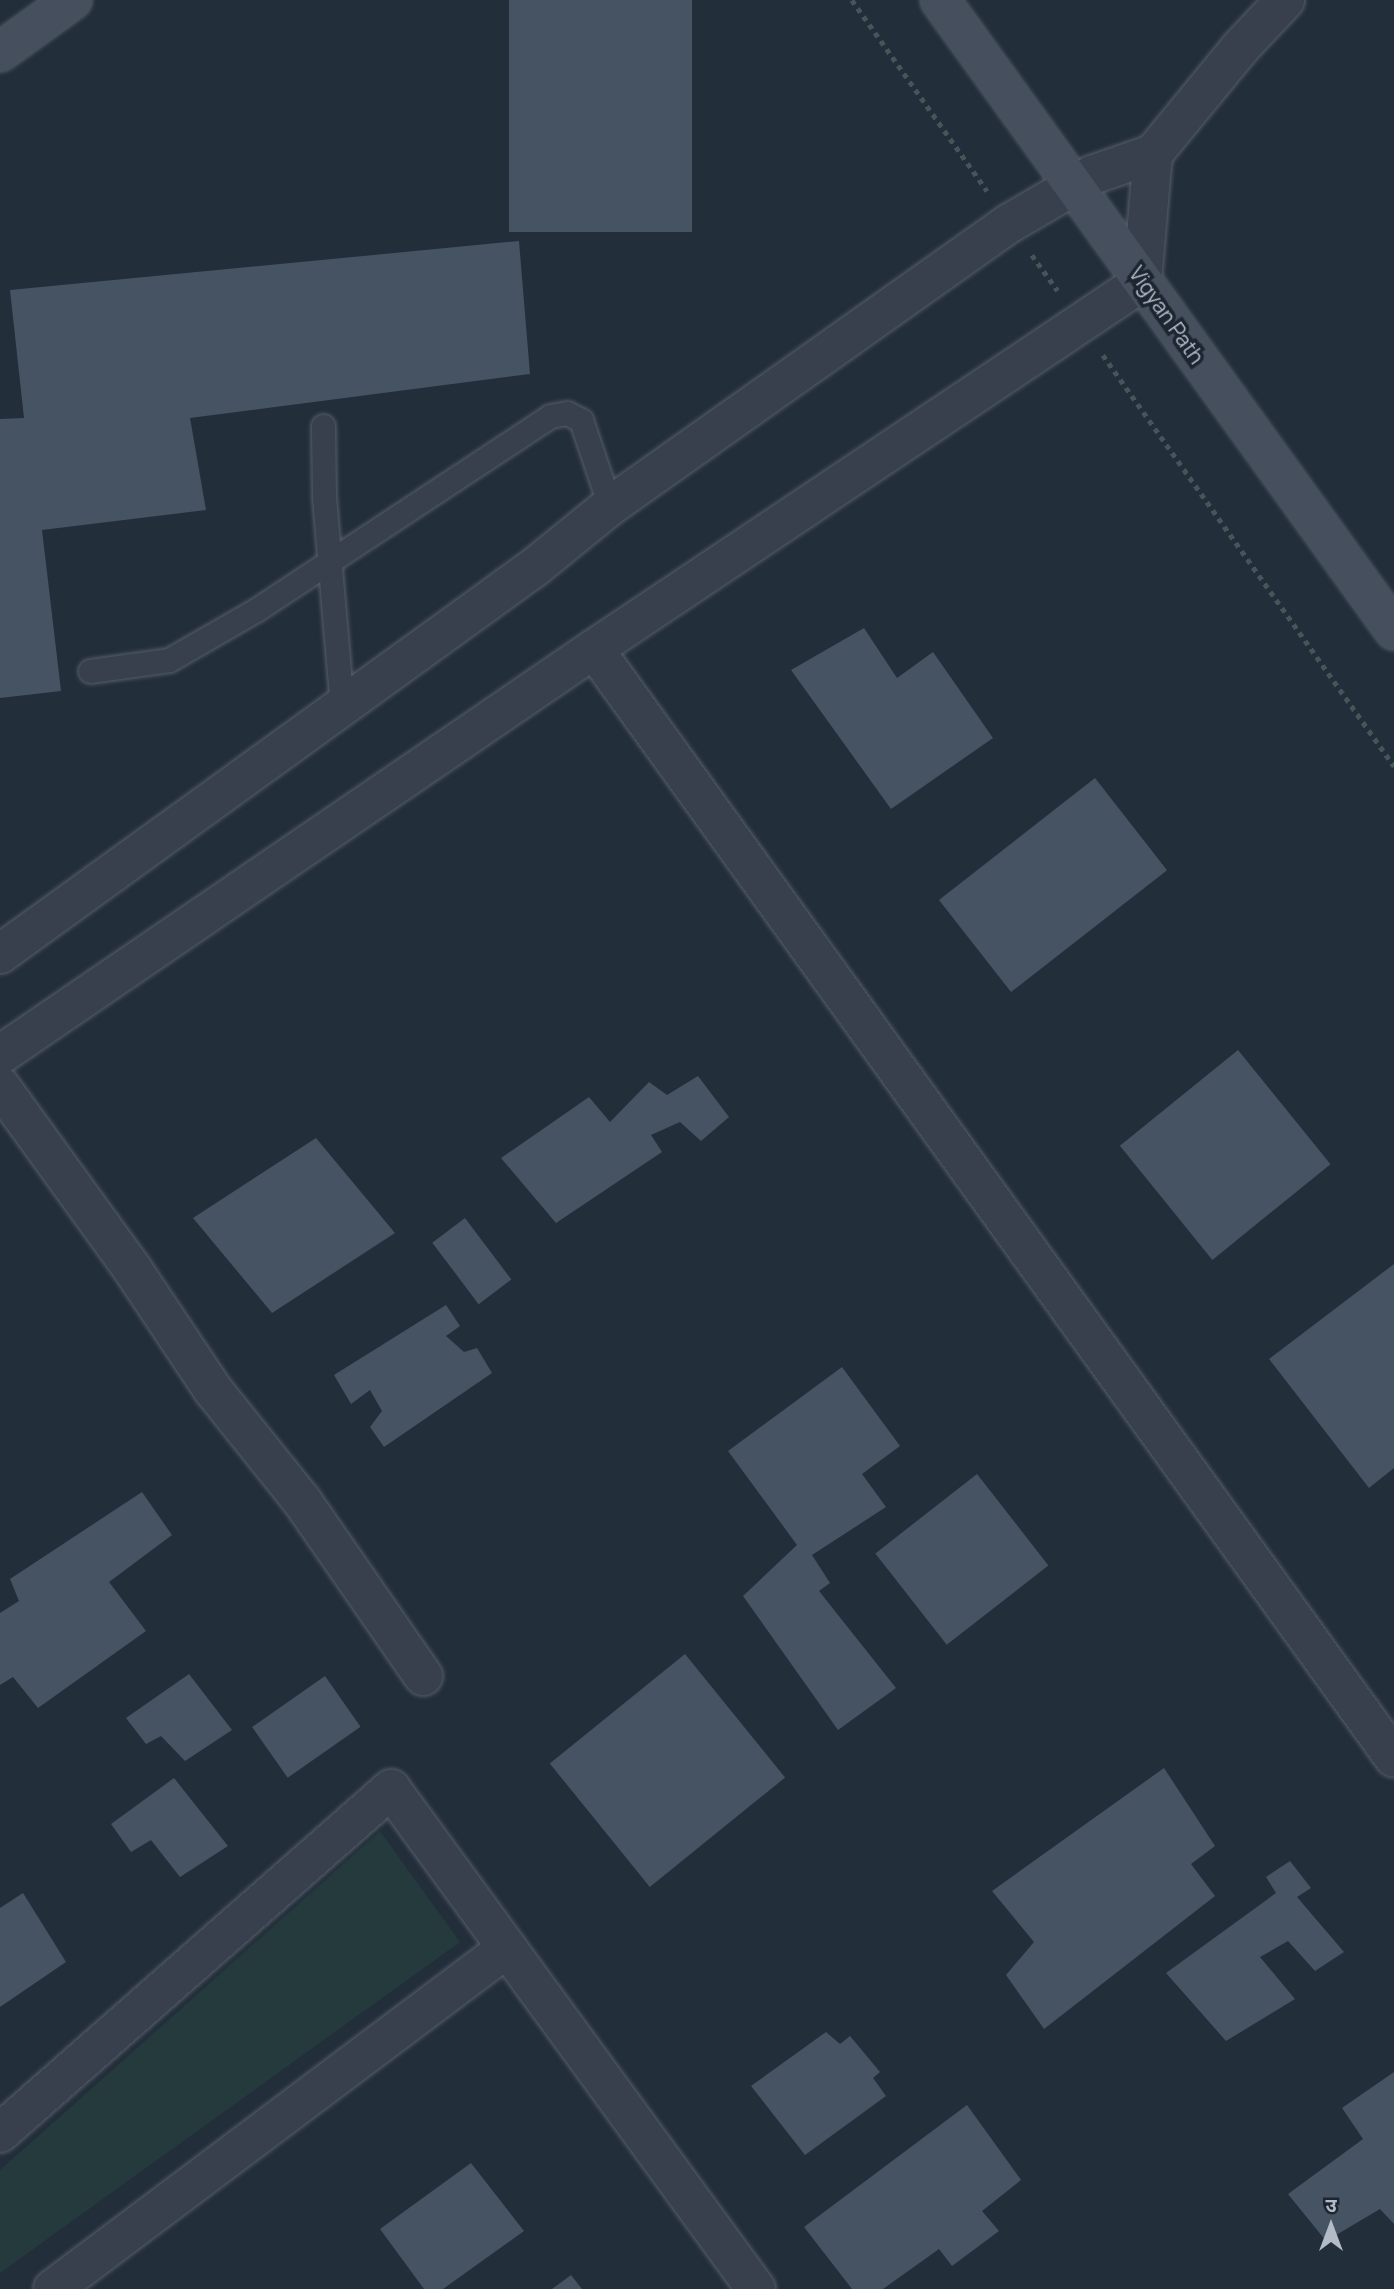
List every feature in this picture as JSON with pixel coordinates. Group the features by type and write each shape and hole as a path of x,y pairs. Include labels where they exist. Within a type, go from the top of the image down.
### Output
{"main road":[{"path":"0,52 72,0"},
{"name":"Vigyan Path","path":"940,0 1076,185 1142,282 1394,630"}],"street":[{"path":"0,954 535,567 610,506 1010,223 1092,175 1153,154 1240,48 1285,0"},
{"path":"0,1055 594,649 1142,282 1153,154"},
{"path":"594,649 1394,1758"},
{"path":"0,1086 133,1270 213,1390 302,1501 423,1676"},
{"path":"0,2133 391,1789 756,2289"},
{"path":"53,2289 507,1948"}],"lane":[{"path":"90,671 169,660 256,610 550,416 567,414 581,420 610,506"},
{"path":"323,426 329,562 342,707"}],"path":[{"path":"852,0 1394,766"}],"green space":[{"path":"380,1831 460,1942 0,2273 0,2170"}],"building":[{"path":"509,0 692,0 692,232 509,232"},
{"path":"519,241 530,374 190,418 206,510 42,530 61,691 0,698 0,419 24,418 10,290"},
{"path":"864,628 897,678 933,652 993,738 891,809 791,670"},
{"path":"1095,778 1167,870 1011,992 939,900"},
{"path":"1238,1050 1331,1164 1212,1260 1120,1146"},
{"path":"698,1076 729,1117 701,1141 680,1122 651,1135 662,1152 556,1223 501,1158 589,1097 610,1122 649,1082 667,1095"},
{"path":"316,1138 395,1233 272,1313 193,1218"},
{"path":"465,1218 511,1279 479,1304 432,1243"},
{"path":"1394,1264 1394,1468 1369,1488 1269,1359"},
{"path":"446,1305 460,1326 446,1336 464,1352 477,1348 492,1373 384,1447 370,1427 382,1411 370,1390 351,1404 334,1375"},
{"path":"842,1367 900,1446 862,1474 886,1507 812,1555 830,1583 819,1591 896,1688 838,1730 743,1596 797,1545 728,1451"},
{"path":"977,1474 1048,1565 947,1645 875,1553"},
{"path":"142,1492 172,1535 109,1582 146,1631 38,1708 13,1677 0,1685 0,1613 19,1601 10,1579"},
{"path":"685,1654 785,1778 650,1887 550,1764"},
{"path":"189,1674 232,1730 185,1761 161,1736 146,1744 126,1718"},
{"path":"325,1676 361,1727 288,1778 252,1727"},
{"path":"1164,1768 1215,1846 1191,1864 1215,1896 1044,2029 1006,1975 1034,1942 992,1891"},
{"path":"174,1778 228,1846 180,1877 151,1840 131,1852 111,1824"},
{"path":"1290,1861 1311,1888 1297,1897 1344,1952 1315,1971 1288,1941 1260,1957 1295,1999 1226,2041 1166,1973 1276,1893 1266,1877"},
{"path":"23,1893 66,1962 0,2007 0,1908"},
{"path":"826,2032 840,2044 850,2036 880,2072 873,2078 886,2096 805,2155 751,2086"},
{"path":"1394,2072 1394,2224 1380,2209 1326,2241 1288,2194 1363,2139 1342,2108"},
{"path":"967,2105 1021,2180 982,2211 999,2231 952,2266 939,2249 883,2289 852,2289 804,2227"},
{"path":"471,2163 524,2231 443,2289 424,2289 380,2229"},
{"path":"571,2275 582,2289 552,2289"}]}
